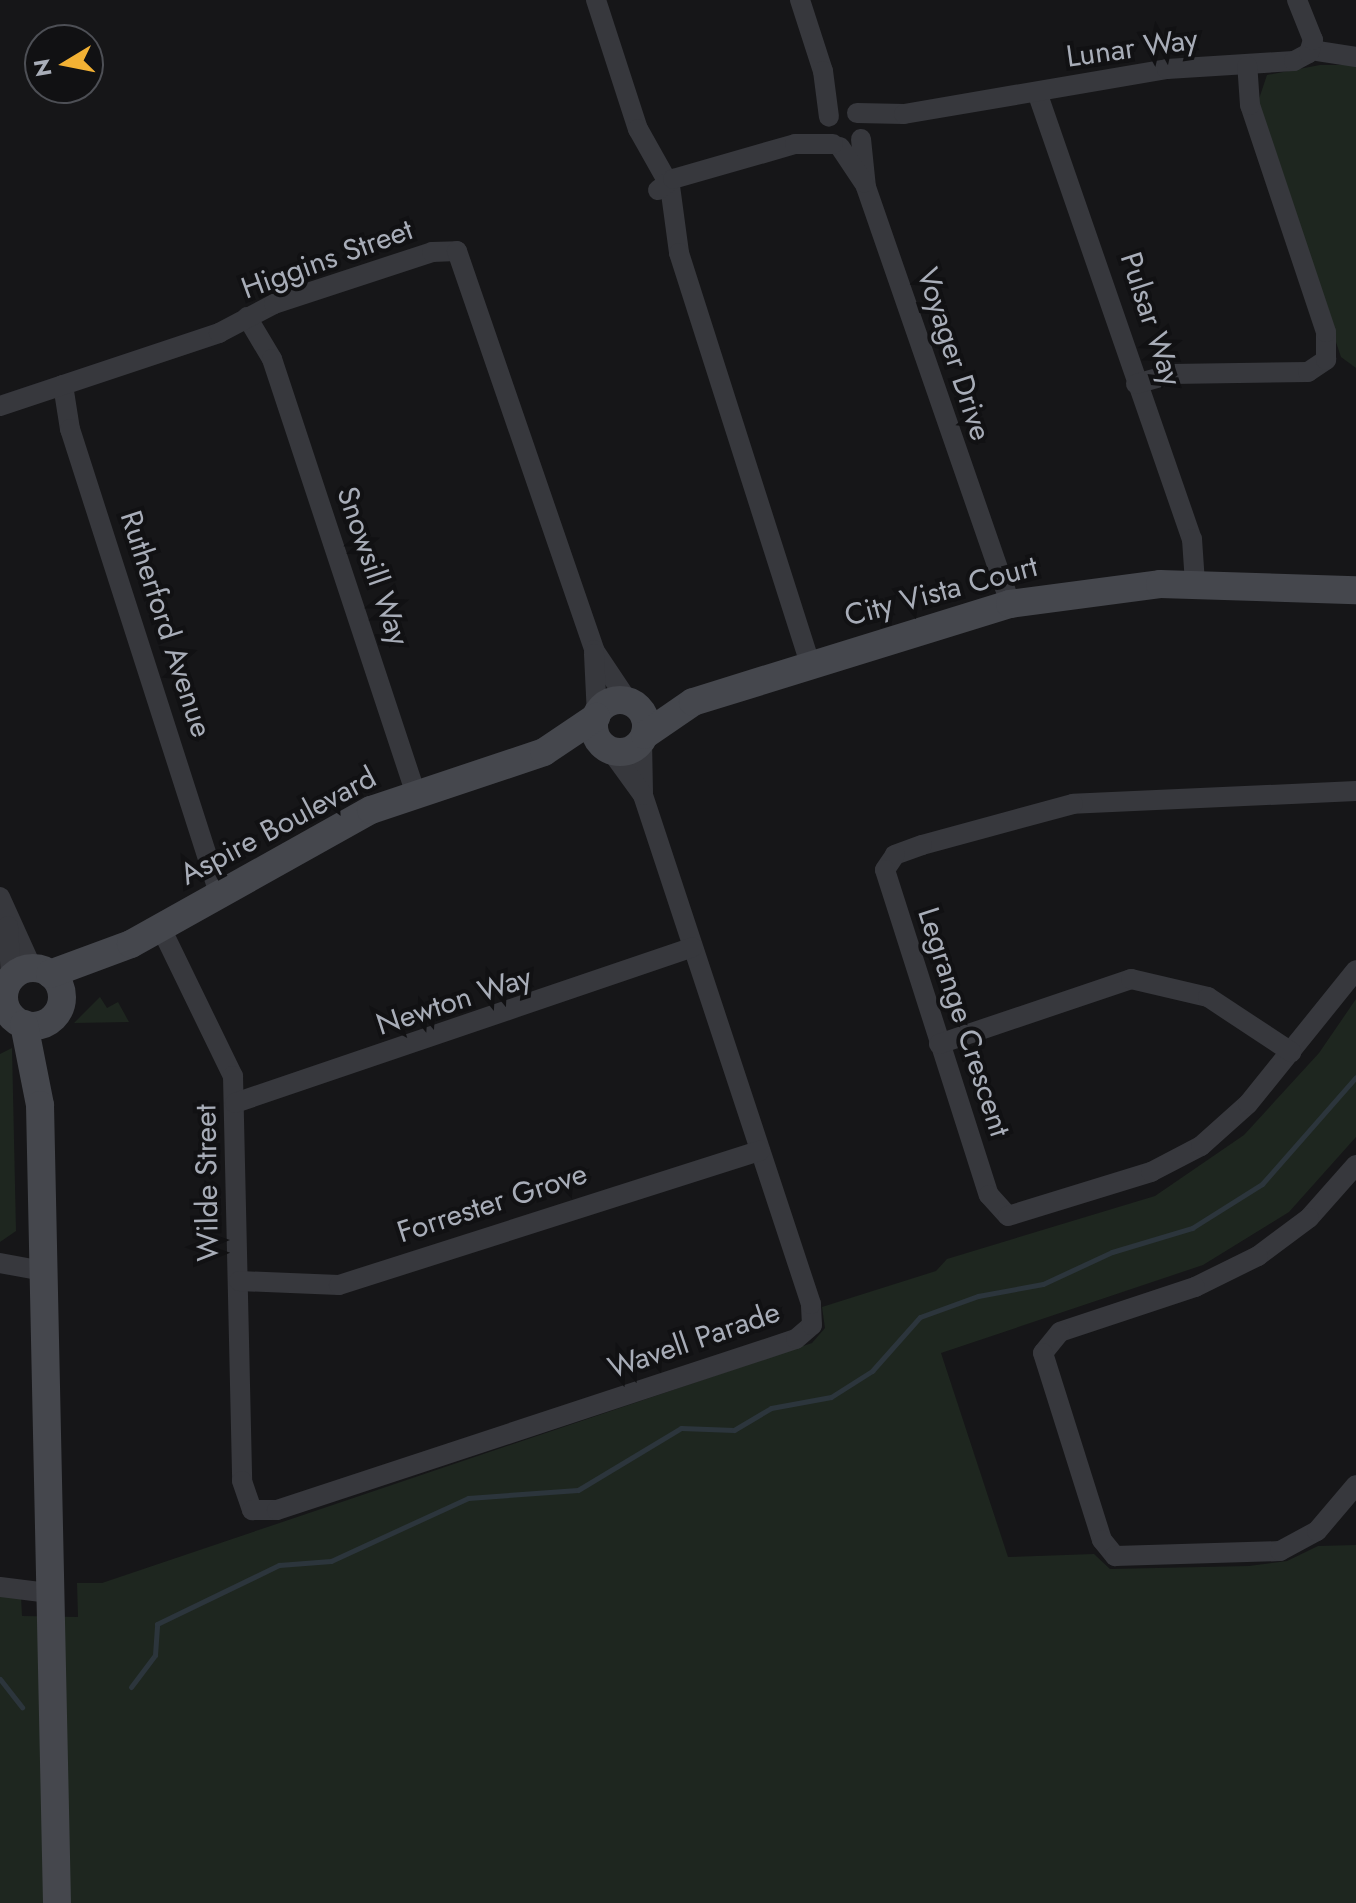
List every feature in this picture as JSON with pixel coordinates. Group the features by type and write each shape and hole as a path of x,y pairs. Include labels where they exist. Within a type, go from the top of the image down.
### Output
{"street":[{"path":"596,0 638,129 666,187 664,228 679,253 815,662"},
{"path":"666,187 795,144 828,120 823,71 800,0"},
{"path":"1297,0 1311,50 1356,57"},
{"name":"Lunar Way","path":"828,120 854,111 904,114 1167,69 1294,61 1311,50"},
{"path":"1138,390 1197,374 1308,372 1328,354 1250,105 1247,66"},
{"path":"823,71 854,111"},
{"name":"Pulsar Way","path":"1044,90 1057,143 1181,517 1190,583"},
{"name":"Voyager Drive","path":"854,111 862,137 866,187 985,541 1003,605"},
{"name":"Lunar Way","path":"837,145 862,137 904,114"},
{"name":"Voyager Drive","path":"828,120 837,145 866,187"},
{"path":"795,144 837,145"},
{"name":"Higgins Street","path":"0,406 432,252 461,255 594,650 630,702"},
{"name":"Snowsill Way","path":"256,313 416,794"},
{"name":"Rutherford Avenue","path":"57,387 205,838 227,890"},
{"path":"1190,583 1247,583 1356,590"},
{"name":"City Vista Court","path":"693,702 1003,605 1190,583"},
{"name":"Higgins Street","path":"594,650 596,716"},
{"path":"613,701 693,702 628,751 609,750 595,735 596,716 613,701"},
{"path":"630,702 643,714 643,738"},
{"name":"Aspire Boulevard","path":"544,752 596,716"},
{"name":"Wavell Parade","path":"241,1409 243,1492 248,1506 263,1514 796,1339 809,1330 813,1312 643,795 643,738"},
{"name":"Aspire Boulevard","path":"17,999 97,962 371,810 544,752 609,750"},
{"name":"Wavell Parade","path":"609,750 643,795"},
{"name":"Legrange Crescent","path":"1352,789 1073,804 895,855 886,883 993,1205 1008,1216 1184,1158 1232,1121 1356,970"},
{"path":"0,897 8,922 17,999 40,1105 57,1903"},
{"name":"Wilde Street","path":"155,931 229,1062 235,1095 241,1409"},
{"name":"Newton Way","path":"235,1095 276,1092 694,953"},
{"name":"Aspire Boulevard","path":"57,1009 97,962"},
{"path":"937,1038 1131,979 1192,989 1238,1017 1287,1057"},
{"path":"17,999 57,1009"},
{"path":"17,999 57,1009"},
{"path":"40,1105 57,1009"},
{"name":"Forrester Grove","path":"239,1287 347,1283 758,1145"},
{"path":"1356,1165 1309,1218 1258,1256 1195,1287 1060,1332 1043,1353 1102,1540 1115,1556 1280,1551 1317,1531 1356,1485"},
{"path":"0,1262 43,1261"},
{"path":"0,1585 48,1585"}],"shaded area":[{"path":"1320,65 1356,65 1356,368 1341,357 1257,105 1267,75"},
{"path":"100,997 107,1008 118,1002 129,1022 74,1023"},
{"path":"1356,999 1356,1137 1289,1212 1203,1265 941,1353 1008,1557 1094,1554 1110,1569 1249,1566 1287,1561 1318,1546 1356,1545 1356,1903 0,1903 0,1595 21,1596 22,1616 78,1617 77,1583 102,1583 812,1343 825,1328 822,1307 936,1271 947,1259 1155,1196 1244,1135 1319,1053"},
{"path":"12,1048 16,1231 0,1242 0,1054"}],"waterway":[{"path":"131,1687 155,1655 157,1624 279,1565 331,1561 468,1498 578,1490 681,1428 734,1430 771,1408 831,1397 872,1371 920,1317 978,1296 1043,1284 1112,1252 1192,1228 1262,1184 1356,1077"},
{"path":"0,1679 22,1707"}]}
